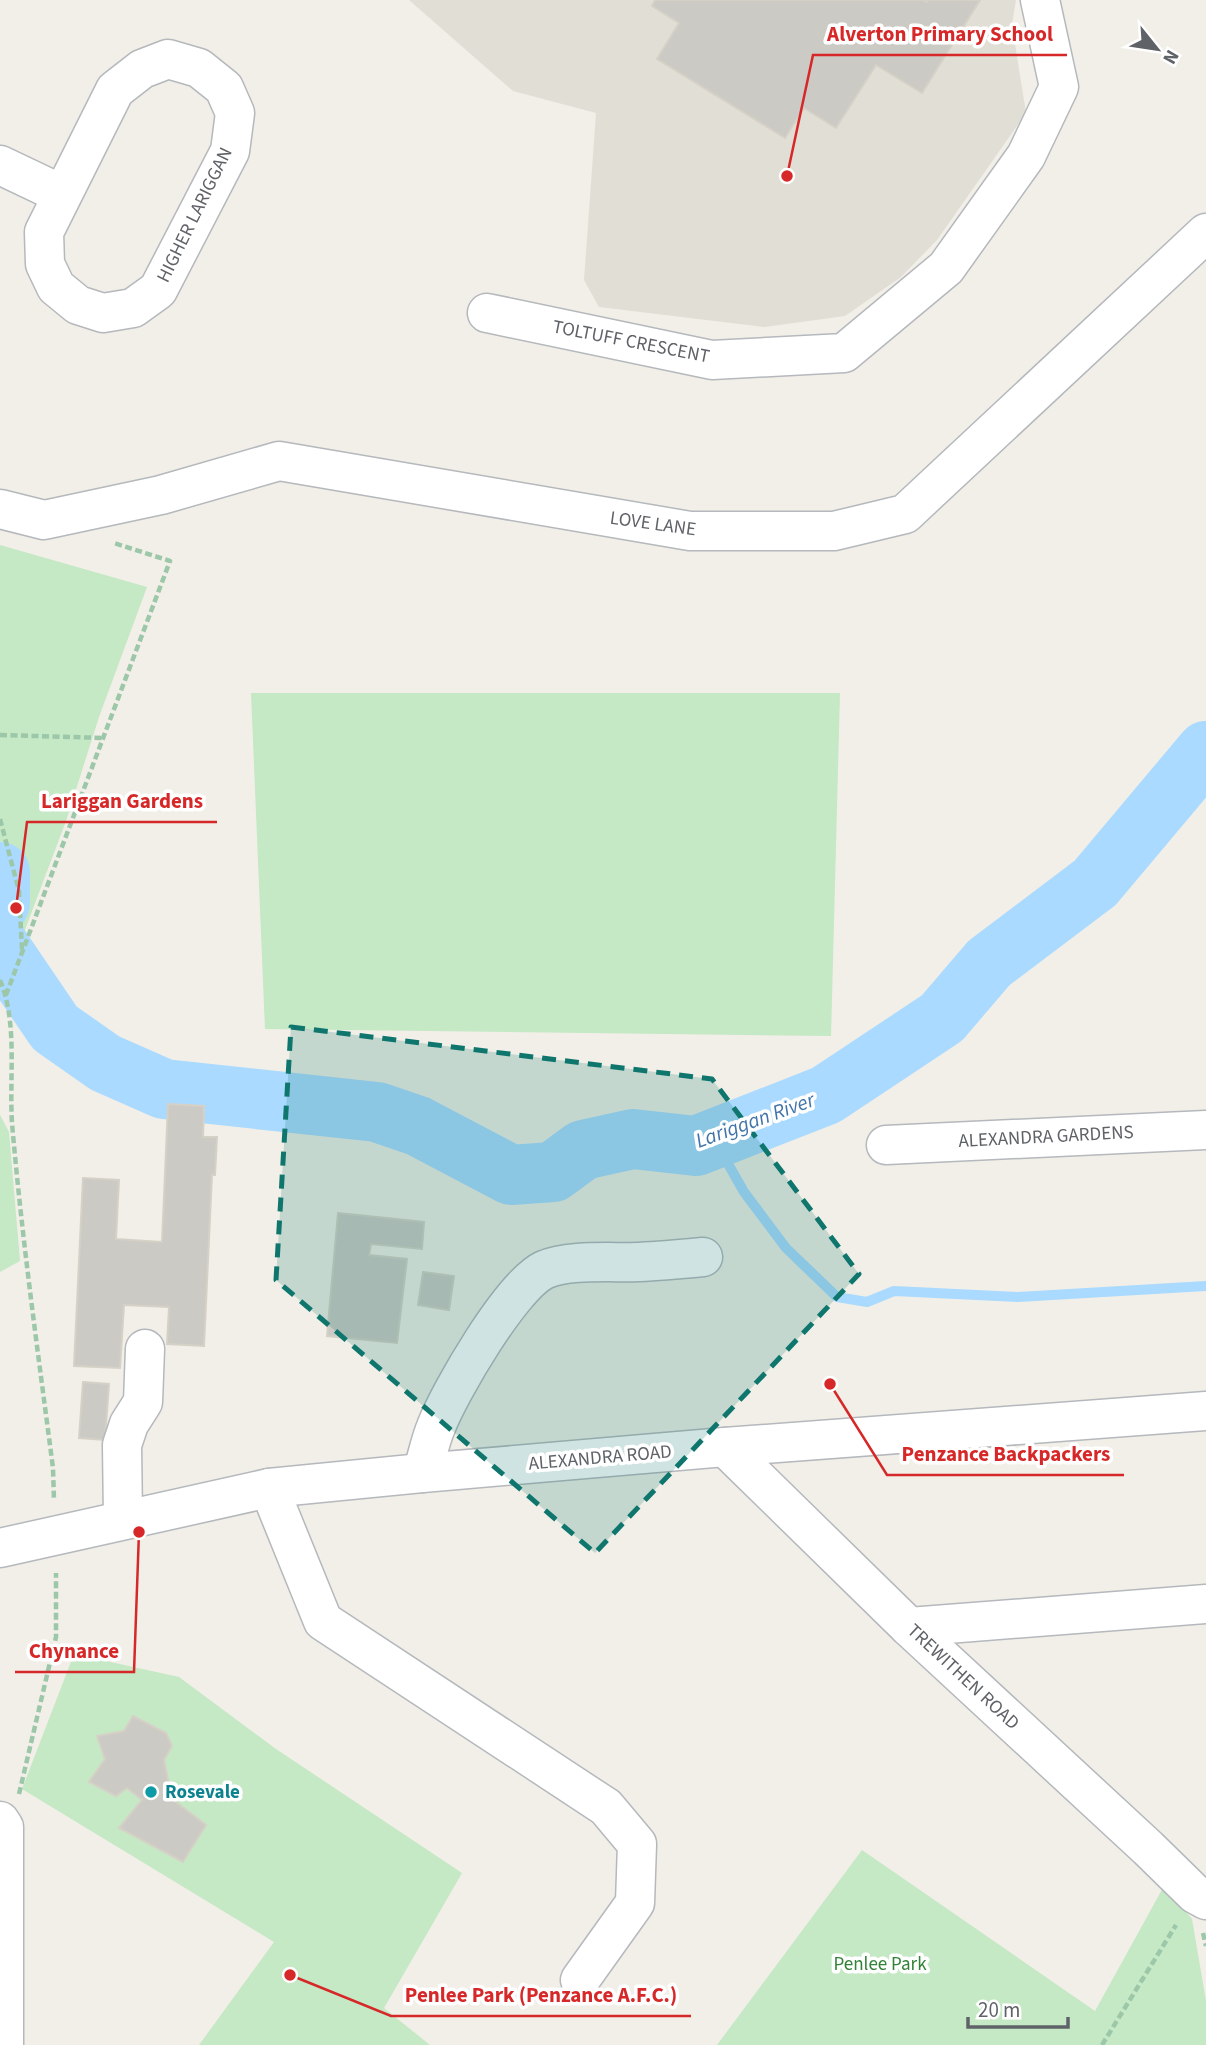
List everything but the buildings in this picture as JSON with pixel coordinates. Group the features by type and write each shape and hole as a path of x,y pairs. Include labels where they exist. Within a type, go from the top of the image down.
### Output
{"street":[{"name":"TOLTUFF CRESCENT","path":"487,313 712,360 844,353 946,268 1026,156 1059,87 1040,0"},
{"name":"HIGHER LARIGGAN","path":"168,60 199,68 224,88 235,113 230,151 158,290 132,308 103,313 78,305 56,287 45,264 44,232 61,194 115,90 142,69 168,60"},
{"path":"0,164 61,194"},
{"name":"LOVE LANE","path":"0,509 44,520 161,495 279,461 690,531 834,531 905,514 1206,233"},
{"name":"ALEXANDRA GARDENS","path":"886,1145 1206,1130"},
{"path":"422,1473 436,1427 453,1394 513,1296 530,1279 545,1269 570,1265 703,1257"},
{"path":"122,1519 122,1445 129,1424 143,1402 145,1349"},
{"name":"ALEXANDRA ROAD","path":"0,1548 122,1519 269,1489 725,1447 1206,1410"},
{"name":"TREWITHEN ROAD","path":"725,1447 909,1627 1200,1897"},
{"path":"269,1489 323,1621 606,1807 637,1844 635,1903 580,1980"},
{"path":"909,1627 1206,1604"},
{"path":"2,1824 4,2045"}],"path":[{"path":"6,996 170,561 107,541"},
{"path":"0,735 104,738"},
{"path":"0,819 19,891 22,954"},
{"path":"0,980 6,996 12,1119 23,1245 52,1468 56,1534 56,1637 22,1789 2,1824"},
{"path":"1102,2045 1200,1897"}],"highlighted area":[{"path":"291,1027 712,1079 859,1274 595,1553 276,1280"}],"shaded area":[{"path":"409,0 1016,0 1012,25 1026,113 937,240 901,277 845,316 765,327 599,307 584,280 596,113 513,91"}],"green space":[{"path":"0,545 147,587 99,717 66,821 0,996"},
{"path":"251,693 840,693 831,1036 265,1029"},
{"path":"0,1115 9,1132 20,1261 0,1272"},
{"path":"74,1654 179,1677 276,1749 462,1873 384,2008 430,2045 199,2045 274,1942 22,1789"},
{"name":"Penlee Park","path":"862,1850 1095,2011 1164,1886 1192,1919 1206,2001 1206,2045 717,2045"}],"waterway":[{"name":"Lariggan River","path":"0,947 55,1028 105,1063 164,1089 377,1112 418,1126 511,1175 553,1172 583,1150 633,1139 696,1146 826,1095 942,1018 989,963 1095,883 1206,751"},
{"name":"Lariggan River","path":"0,872 0,903"},
{"path":"696,1146 723,1155 744,1192 786,1248 837,1297 867,1302 894,1291 1018,1297 1206,1286"}],"place":[{"name":"Alverton Primary School","path":"787,176"},
{"name":"Lariggan Gardens","path":"16,908"},
{"name":"Penzance Backpackers","path":"830,1384"},
{"name":"Chynance","path":"139,1532"},
{"name":"Rosevale","path":"151,1792"},
{"name":"Penlee Park (Penzance A.F.C.)","path":"290,1975"}]}
